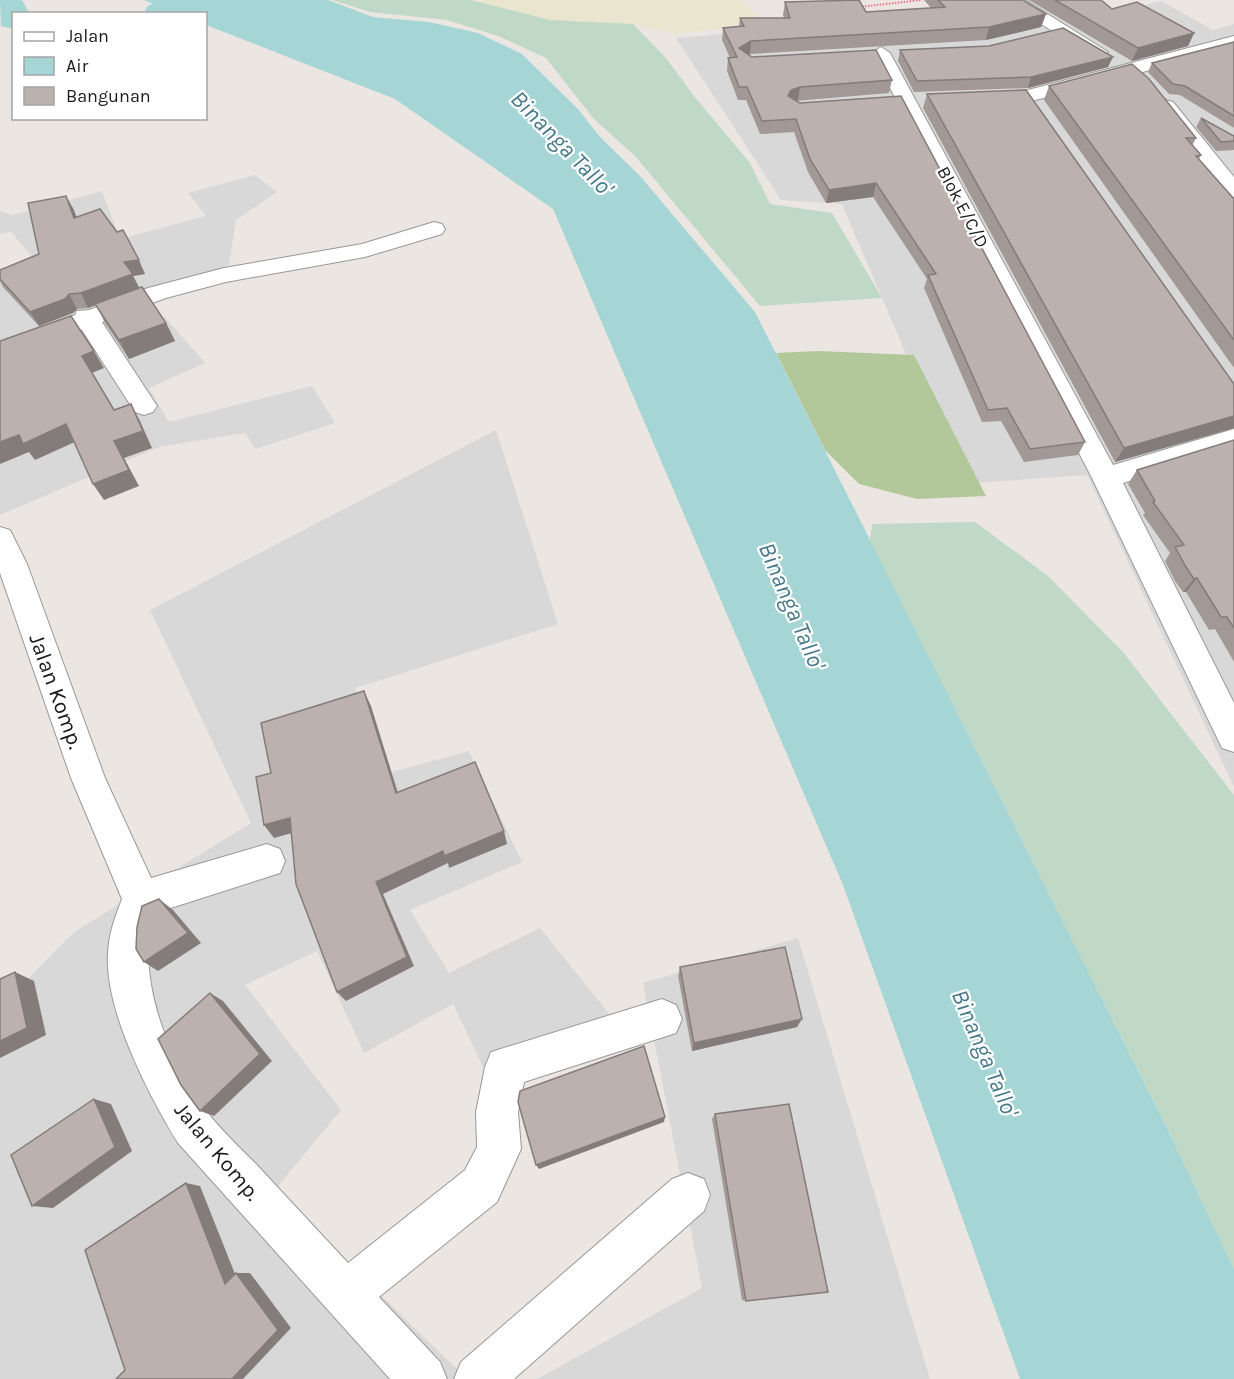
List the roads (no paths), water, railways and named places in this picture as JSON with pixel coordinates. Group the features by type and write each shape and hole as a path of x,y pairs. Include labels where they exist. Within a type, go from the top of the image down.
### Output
{"street":[{"path":"1012,0 1131,70 1151,88 1234,191"},
{"path":"1041,36 1062,30"},
{"path":"962,98 1028,96 1234,42"},
{"path":"1207,50 1225,61"},
{"name":"Blok E/C/D","path":"880,53 1106,478 1234,737"},
{"path":"1151,88 1206,123"},
{"path":"1028,96 1042,116"},
{"path":"0,352 86,317 210,278 358,252 434,229"},
{"path":"86,317 144,406"},
{"path":"1106,478 1234,439"},
{"name":"Jalan Komp.","path":"0,538 12,564 88,778 141,899 129,935 128,962 136,1000 152,1051 170,1093 192,1128 423,1379"},
{"path":"141,899 267,861"},
{"path":"346,1294 480,1186 499,1149 497,1112 506,1067 662,1018"},
{"path":"478,1379 688,1195"}],"water":[{"name":"Binanga Tallo'","path":"144,0 328,0 373,17 429,22 478,33 522,54 577,108 601,138 640,176 755,312 1165,1124 1234,1269 1234,1379 1020,1379 843,885 553,209 395,99 207,25 207,12 175,12"}],"waterway":[{"path":"4,0 12,14"},
{"path":"165,12 188,0"}]}
